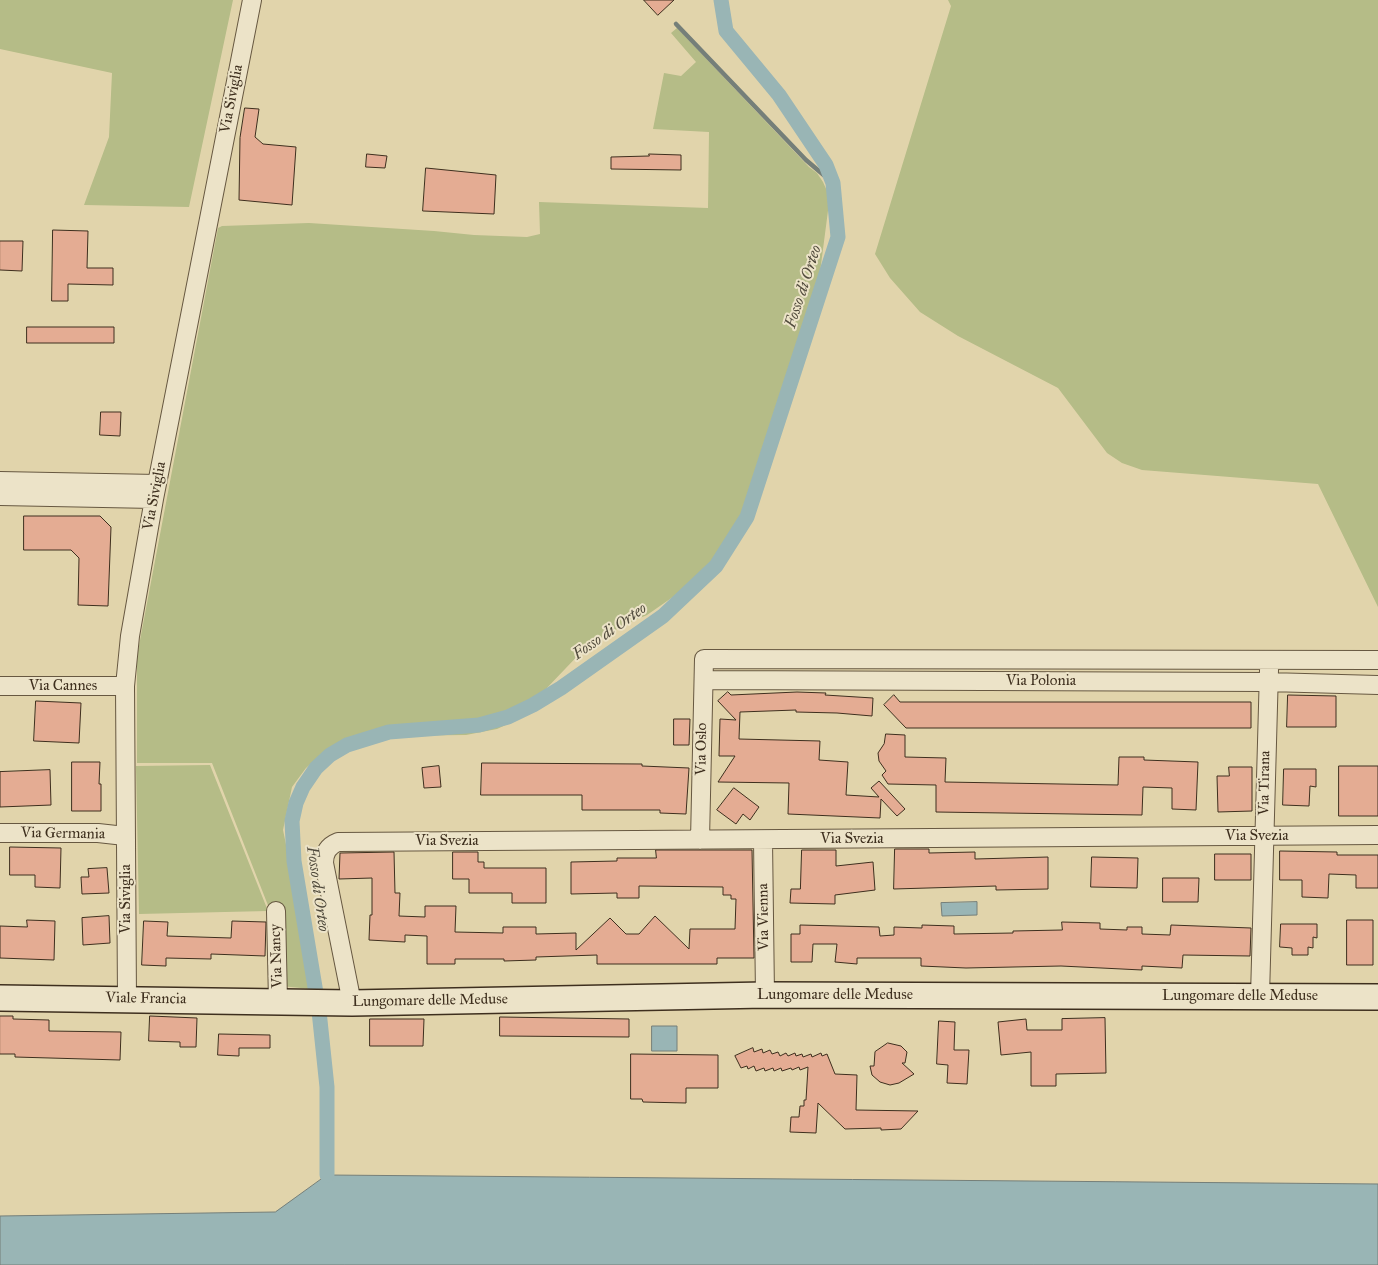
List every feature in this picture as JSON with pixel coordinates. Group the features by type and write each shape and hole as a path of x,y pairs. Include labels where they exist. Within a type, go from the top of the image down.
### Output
{"main road":[{"name":"Lungomare delle Meduse","path":"285,1001 348,1003 765,995 1378,997"},
{"name":"Viale Francia","path":"0,998 285,1001"}],"street":[{"name":"Via Siviglia","path":"127,1000 125,686 130,636 155,491 252,0"},
{"path":"0,481 155,491"},
{"path":"0,496 155,491"},
{"name":"Via Polonia","path":"704,658 1378,660"},
{"name":"Via Oslo","path":"700,840 704,658"},
{"name":"Via Tirana","path":"1260,996 1270,660"},
{"name":"Via Polonia","path":"704,680 1268,682 1378,685"},
{"name":"Via Cannes","path":"0,686 125,686"},
{"name":"Via Germania","path":"0,833 98,833 125,836"},
{"name":"Via Svezia","path":"348,1003 324,863 327,849 340,842 1378,835"},
{"name":"Via Vienna","path":"763,840 765,995"},
{"name":"Via Nancy","path":"276,912 285,1001"}],"green space":[{"path":"0,0 233,0 189,207 84,205 109,137 112,73 0,49"},
{"path":"948,0 1378,0 1378,607 1318,484 1142,470 1122,463 1107,453 1058,388 958,336 920,312 890,278 875,254 951,6"},
{"path":"677,28 809,167 817,173 827,191 829,203 819,280 811,311 807,348 783,428 756,477 742,519 720,554 693,583 647,615 626,624 587,646 522,714 510,723 497,729 466,735 382,736 354,741 322,754 306,768 292,787 283,830 295,888 311,989 281,986 271,913 212,763 137,763 137,656 218,228 222,226 309,223 527,237 540,234 539,202 708,208 709,132 653,129 664,73 681,76 696,62 671,33"},
{"path":"210,765 268,911 139,914 136,766"}],"water":[{"path":"977,902 977,915 942,916 941,903"},
{"path":"652,1026 677,1026 677,1051 652,1051"},
{"path":"327,1175 1378,1184 1378,1265 0,1265 0,1216 275,1212"}],"building":[{"path":"644,0 674,0 658,15"},
{"path":"245,108 259,109 255,137 263,144 296,147 292,205 239,200 240,138"},
{"path":"367,154 387,156 385,168 366,167"},
{"path":"649,154 681,155 681,170 611,169 611,157 649,156"},
{"path":"426,168 496,175 494,214 423,211"},
{"path":"53,230 88,231 87,268 113,268 113,285 68,284 68,301 52,301"},
{"path":"0,241 23,241 22,271 0,270"},
{"path":"27,327 114,327 114,343 27,343"},
{"path":"101,412 121,412 120,436 100,435"},
{"path":"24,516 100,516 111,527 108,606 78,605 79,558 71,550 24,550"},
{"path":"728,692 731,695 797,692 826,693 825,695 873,698 872,716 796,712 796,710 740,712 739,739 820,741 819,760 848,762 846,795 879,797 871,788 879,781 905,809 897,816 881,799 880,818 788,814 789,783 718,782 735,756 719,756 720,719 736,720 718,701"},
{"path":"894,695 900,702 1251,702 1251,728 906,728 884,705"},
{"path":"1288,695 1336,696 1336,727 1287,727"},
{"path":"36,701 81,703 79,743 34,741"},
{"path":"674,719 690,719 689,745 674,745"},
{"path":"886,734 905,735 905,757 946,758 945,782 1118,785 1119,757 1144,757 1144,760 1198,762 1196,810 1172,809 1172,788 1143,787 1142,815 936,812 936,785 888,784 882,775 886,771 879,761 878,753 884,744"},
{"path":"72,762 100,762 101,811 72,811"},
{"path":"482,763 642,764 642,766 689,768 686,814 660,813 660,810 582,810 582,795 481,795"},
{"path":"439,766 441,787 424,788 422,768"},
{"path":"1339,766 1378,766 1378,816 1339,816"},
{"path":"1229,767 1252,767 1252,811 1218,812 1217,776 1229,776"},
{"path":"1284,769 1316,769 1316,787 1310,786 1309,806 1283,805"},
{"path":"50,770 51,805 0,807 0,772"},
{"path":"734,788 759,807 750,820 743,814 736,824 717,810"},
{"path":"10,847 61,848 60,888 35,887 35,875 10,875"},
{"path":"895,849 929,849 929,853 975,852 975,859 1048,857 1048,889 996,890 996,886 894,889"},
{"path":"656,850 752,850 754,958 717,958 717,964 597,964 597,955 536,957 536,960 504,961 504,959 455,959 455,964 427,964 427,936 405,935 405,942 369,940 370,915 372,915 372,878 339,879 340,853 394,852 395,893 400,893 399,916 425,917 425,906 456,906 455,932 503,933 503,927 536,927 536,934 576,933 576,950 610,918 626,934 639,934 655,916 689,949 690,929 735,929 736,899 731,899 731,895 723,895 723,887 639,886 639,898 617,898 617,893 571,894 571,862 617,861 617,858 656,858"},
{"path":"802,850 836,850 836,866 873,862 875,890 835,895 835,904 790,903 791,889 800,889"},
{"path":"1280,851 1337,852 1337,855 1378,855 1378,888 1356,888 1356,875 1329,874 1328,898 1302,897 1302,880 1280,880"},
{"path":"453,852 478,852 478,862 484,862 484,868 546,868 546,903 512,903 512,893 469,893 469,879 453,879"},
{"path":"1215,854 1251,854 1251,880 1215,880"},
{"path":"1092,857 1138,858 1137,888 1091,887"},
{"path":"107,868 109,893 82,894 81,877 89,877 88,869"},
{"path":"1163,878 1199,878 1198,902 1163,902"},
{"path":"109,916 110,943 83,945 82,918"},
{"path":"27,920 55,921 54,960 0,958 0,926 27,927"},
{"path":"1347,920 1373,920 1373,965 1347,965"},
{"path":"144,921 168,922 167,936 231,938 232,921 266,922 265,956 211,954 211,959 166,958 166,966 142,965"},
{"path":"1062,922 1100,923 1100,929 1127,930 1127,927 1142,927 1142,934 1170,935 1171,925 1251,928 1250,956 1183,955 1182,968 1142,966 1142,970 1061,966 966,968 921,966 921,958 857,958 857,964 835,962 837,944 813,944 812,962 791,962 791,934 800,934 800,925 879,927 880,936 894,935 894,927 922,928 922,925 954,926 954,934 1062,930"},
{"path":"1281,924 1317,924 1317,938 1313,937 1313,948 1308,947 1308,955 1292,955 1292,948 1280,947"},
{"path":"0,1016 13,1016 13,1019 49,1020 49,1031 121,1032 120,1060 15,1057 15,1054 0,1054"},
{"path":"150,1016 197,1018 196,1047 180,1047 180,1042 149,1041"},
{"path":"500,1017 629,1019 629,1037 500,1036"},
{"path":"1105,1018 1106,1073 1056,1074 1056,1086 1031,1086 1031,1052 1001,1055 998,1022 1026,1019 1027,1030 1062,1030 1062,1019"},
{"path":"370,1019 424,1019 423,1046 370,1046"},
{"path":"939,1021 955,1022 954,1050 969,1050 967,1084 947,1083 948,1065 937,1064"},
{"path":"219,1034 270,1035 270,1048 239,1048 239,1056 218,1055"},
{"path":"888,1043 901,1046 907,1052 905,1063 902,1063 914,1074 899,1083 890,1085 880,1082 872,1075 870,1066 874,1066 875,1052"},
{"path":"753,1048 754,1052 762,1049 763,1053 770,1050 772,1054 778,1052 780,1056 786,1053 788,1056 795,1053 796,1056 802,1054 803,1057 811,1054 812,1057 821,1053 822,1056 827,1054 835,1074 857,1075 856,1110 918,1111 901,1129 845,1129 818,1103 816,1133 790,1132 791,1117 799,1117 800,1106 804,1106 804,1100 806,1100 808,1067 800,1070 799,1067 782,1071 781,1068 774,1071 773,1068 765,1071 764,1068 756,1071 754,1066 748,1069 747,1066 741,1068 735,1056"},
{"path":"631,1054 718,1055 718,1088 686,1088 686,1103 643,1102 642,1099 631,1099"}],"waterway":[{"name":"Fosso di Orteo","path":"327,1175 327,1087 319,1011 294,861 292,821 296,803 303,787 316,768 330,755 347,745 389,732 479,725 508,717 561,688 663,616 716,566 747,517 838,237 833,183 826,165 779,95 726,31 721,0"},
{"path":"676,24 806,160 833,183"}]}
